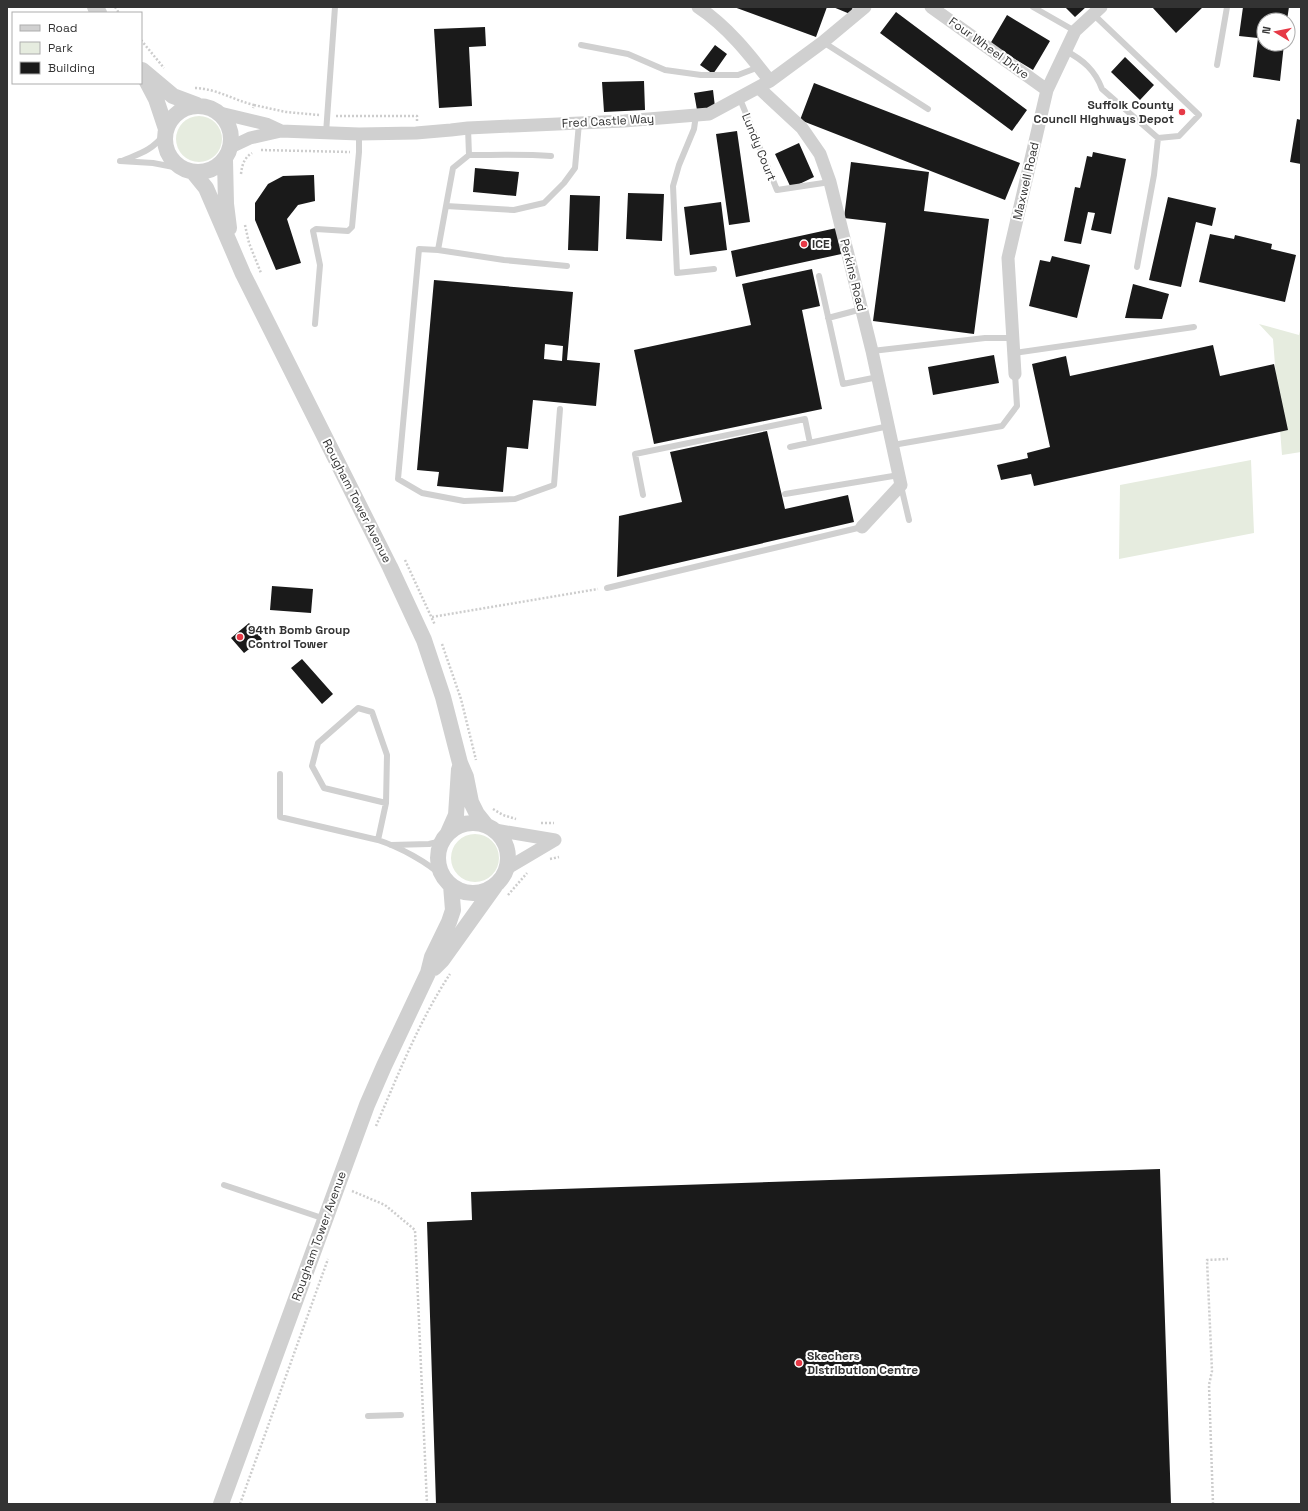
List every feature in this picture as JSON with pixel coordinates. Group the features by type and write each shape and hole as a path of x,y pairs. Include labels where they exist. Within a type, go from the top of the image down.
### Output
{"street":[{"path":"698,7 708,14 740,44 770,81"},
{"name":"Fred Castle Way","path":"281,131 326,134 416,132 709,114 740,99 770,81 823,42 865,7"},
{"name":"Four Wheel Drive","path":"931,7 1047,90"},
{"name":"Maxwell Road","path":"1015,374 1008,258 1047,90 1075,31 1097,11"},
{"path":"142,71 173,96 197,106 266,124 281,131"},
{"path":"142,72 156,99 166,131"},
{"name":"Perkins Road","path":"759,88 802,128 820,154 830,182 862,309 900,480"},
{"path":"197,106 187,107 178,112 171,120 166,131 165,145 169,155 175,163 188,171 202,172 211,170 219,166 228,154 250,138 281,131"},
{"path":"220,113 226,120 232,138 228,154"},
{"name":"Rougham Tower Avenue","path":"228,154 226,173 226,204 232,248"},
{"name":"Rougham Tower Avenue","path":"188,171 206,188 254,298 390,567 424,640 443,697 460,763 466,777 471,802 477,814 490,827"},
{"path":"862,527 900,480"},
{"name":"Rougham Tower Avenue","path":"445,837 456,815 457,783 460,763"},
{"path":"490,827 502,838 508,858 506,869 497,883 489,889 474,892 460,890 448,882 440,870 438,850 445,837 456,827 465,823 475,822 490,827 555,840 506,869"},
{"name":"Rougham Tower Avenue","path":"221,1504 367,1105 428,973 432,957 450,922 453,910 448,882"},
{"name":"Rougham Tower Avenue","path":"428,973 442,960 497,883"}],"lane":[{"path":"326,134 335,7"},
{"path":"1033,7 1075,31"},
{"path":"1217,65 1227,7"},
{"path":"1066,51 1082,59 1098,78 1102,89 1158,138 1180,136 1199,116 1097,11"},
{"path":"823,42 928,109"},
{"path":"581,45 628,54 665,70 701,75 738,75 759,67"},
{"name":"Lundy Court","path":"740,99 777,190 830,182"},
{"path":"696,115 694,129 678,165 673,186 677,273 714,269"},
{"path":"446,206 514,210 544,203 564,183 575,168 579,123"},
{"path":"468,128 469,155"},
{"path":"166,131 156,145 120,161 151,163 188,171"},
{"path":"315,324 320,265 313,231 316,229 348,231 352,228 359,152 359,134"},
{"path":"1137,266 1154,175 1158,138"},
{"path":"438,250 453,168 469,155 526,154 551,156"},
{"path":"560,409 554,485 515,499 464,501 422,493 398,479 419,249 438,250 504,260 567,266"},
{"path":"819,276 843,384 878,377"},
{"path":"828,318 862,309"},
{"path":"1014,354 1194,327"},
{"path":"872,351 985,338 1013,338"},
{"path":"893,445 1002,426 1017,406 1015,374"},
{"path":"643,495 635,454 805,419 810,443"},
{"path":"790,447 889,426"},
{"path":"785,494 900,480"},
{"name":"Perkins Road","path":"900,480 909,520"},
{"path":"607,588 862,527"},
{"path":"378,840 386,803 387,755 372,712 358,708 318,743 312,766 324,788 386,803"},
{"path":"280,774 280,817 378,840 391,845 429,866 448,882"},
{"path":"391,845 429,844 445,837"},
{"path":"224,1185 325,1219"},
{"path":"368,1416 401,1415"}],"path":[{"path":"142,41 166,70"},
{"path":"190,87 217,91 236,100 286,112 327,116 417,116 416,132"},
{"path":"249,120 254,105"},
{"path":"250,138 255,152"},
{"path":"241,180 243,164 248,156 255,152 265,150 359,152"},
{"path":"244,221 249,243 261,275"},
{"path":"404,559 432,617 436,629"},
{"path":"432,617 607,588"},
{"path":"441,641 461,699 477,763"},
{"path":"490,806 503,815 520,820"},
{"path":"538,823 554,823"},
{"path":"548,860 559,857"},
{"path":"504,900 531,870"},
{"path":"375,1130 395,1081 430,1007 452,971"},
{"path":"349,1198 354,1184"},
{"path":"352,1191 384,1205 415,1230 427,1504"},
{"path":"240,1504 328,1258"},
{"path":"1213,1504 1209,1385 1212,1371 1207,1260 1228,1259"}],"green space":[{"path":"194,116 204,116 212,120 218,126 222,134 222,144 218,152 212,158 204,162 194,162 186,158 180,152 176,144 176,134 180,126 186,120"},
{"path":"1259,324 1299,335 1301,327 1301,452 1282,455 1273,339"},
{"path":"1251,460 1254,533 1119,559 1120,485"},
{"path":"475,834 484,836 492,841 497,849 499,858 497,867 492,875 484,880 475,882 466,880 458,875 453,867 451,858 453,849 458,841 466,836"}],"building":[{"path":"734,7 827,7 816,37"},
{"path":"833,7 853,7 850,14"},
{"path":"1065,7 1086,7 1075,17"},
{"path":"1152,7 1203,7 1176,33"},
{"path":"1243,7 1289,7 1288,12 1256,12 1256,38 1239,36"},
{"path":"896,12 1027,110 1012,131 880,33"},
{"path":"1007,15 1050,41 1033,70 990,44"},
{"path":"485,27 486,46 469,47 472,106 439,108 434,29"},
{"path":"715,45 727,54 713,74 700,65"},
{"path":"1256,52 1283,52 1280,81 1253,77"},
{"path":"1125,57 1154,85 1140,100 1111,72"},
{"path":"644,81 645,110 604,112 602,82"},
{"path":"814,83 1020,163 1005,200 800,120"},
{"path":"713,90 715,107 697,110 694,93"},
{"path":"1297,119 1301,120 1301,164 1290,162"},
{"path":"737,131 750,222 729,225 716,134"},
{"path":"799,143 814,177 791,188 775,154"},
{"path":"1093,152 1126,159 1111,234 1091,230 1095,213 1088,212 1081,244 1064,241 1075,187 1080,188 1087,156 1092,157"},
{"path":"851,162 929,172 924,211 989,219 974,334 873,321 886,223 844,218"},
{"path":"475,168 519,172 516,196 473,192"},
{"path":"314,175 315,201 298,205 287,219 301,263 276,270 255,220 255,203 268,184 283,176"},
{"path":"628,193 664,194 662,241 626,239"},
{"path":"570,195 600,196 598,251 568,250"},
{"path":"1168,197 1216,208 1212,226 1196,222 1181,287 1149,280"},
{"path":"721,202 727,250 690,255 684,207"},
{"path":"841,227 846,253 736,277 731,251"},
{"path":"1210,234 1234,239 1235,235 1272,244 1271,249 1296,255 1285,302 1199,282"},
{"path":"1052,256 1090,265 1077,318 1029,306 1040,260 1050,262"},
{"path":"812,269 820,306 802,310 822,409 654,444 634,350 751,325 742,284"},
{"path":"434,280 573,292 567,360 600,363 596,406 533,400 528,449 507,447 503,492 437,486 439,472 417,470","holes":["545,344 563,346 562,361 544,359"]},
{"path":"1133,284 1169,294 1162,319 1125,318"},
{"path":"1213,345 1220,376 1274,364 1288,430 1034,486 1031,474 1001,480 997,465 1028,458 1027,453 1050,447 1032,364 1066,356 1070,376"},
{"path":"994,355 999,383 933,395 928,367"},
{"path":"767,431 785,509 848,495 854,522 617,577 619,516 682,502 670,452"},
{"path":"272,586 313,589 311,613 270,610"},
{"path":"249,623 262,639 244,653 231,638"},
{"path":"302,659 333,694 322,704 291,668"},
{"name":"Skechers Distribution Centre","path":"1160,1169 1171,1504 436,1504 427,1222 472,1220 471,1192"}],"place":[{"name":"Suffolk County Council Highways Depot","path":"1182,112"},
{"name":"ICE","path":"804,244"},
{"name":"94th Bomb Group Control Tower","path":"240,637"},
{"name":"Skechers Distribution Centre","path":"799,1363"}]}
